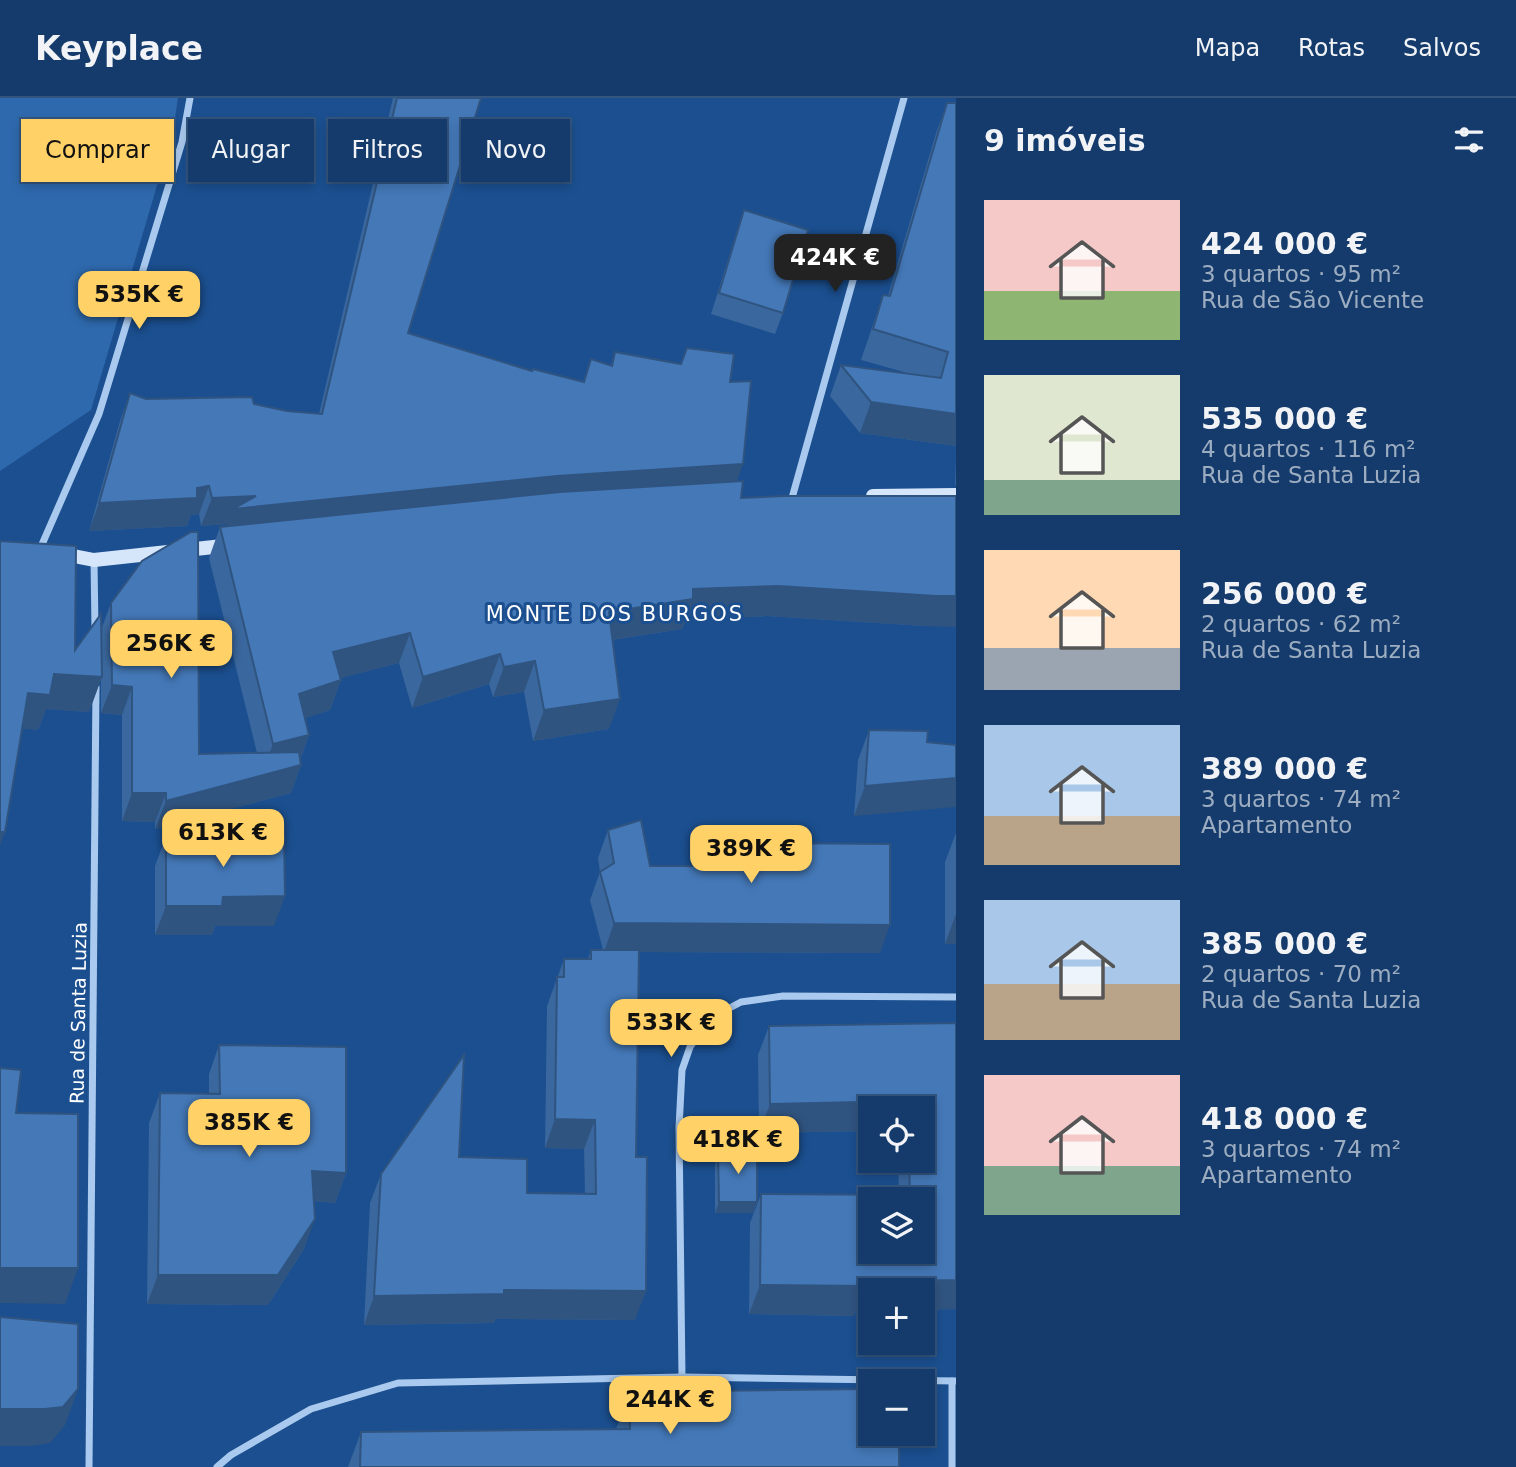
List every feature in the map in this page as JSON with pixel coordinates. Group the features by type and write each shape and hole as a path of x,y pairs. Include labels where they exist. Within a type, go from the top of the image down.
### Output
{"main road":[{"path":"860,497 956,495"},
{"path":"34,548 94,560 241,544"}],"street":[{"path":"34,548 99,414 182,142 190,98"},
{"path":"792,498 904,98"},
{"path":"94,560 96,635"},
{"name":"Rua de Santa Luzia","path":"89,1467 96,676"},
{"path":"682,1377 679,1128 682,1070 690,1047 703,1028 722,1012 741,1002 783,996 956,997"},
{"path":"217,1467 231,1455 311,1409 398,1383 682,1377 954,1381 952,1467"}],"shaded area":[{"path":"0,98 178,98 174,124 174,119 21,119 21,182 158,182 91,410 0,471"}],"building":[{"path":"397,98 481,98 474,119 461,119 461,162 408,333 532,371 533,369 584,382 591,359 612,366 615,352 681,364 687,348 734,354 730,382 751,381 743,464 557,476 233,509 256,496 212,498 209,486 197,488 197,498 99,503 130,393 146,399 252,397 254,404 287,411 322,414 377,182 447,182 447,119 392,119"},
{"path":"947,103 956,103 956,414 871,402 841,365 941,378 948,352 873,329 883,295 890,296"},
{"path":"744,210 808,230 783,313 719,293"},
{"path":"743,481 741,498 956,496 956,596 778,586 693,589 693,599 609,612 620,699 544,710 535,661 504,667 500,654 423,677 410,633 333,652 341,680 299,694 309,735 273,744 220,527 560,492"},
{"path":"191,532 198,532 199,754 299,752 301,765 166,801 166,793 132,793 132,687 112,685 111,603 142,561"},
{"path":"0,541 76,546 75,650 101,614 102,677 54,674 50,695 28,693 5,832 0,832"},
{"path":"869,730 928,731 927,742 956,745 956,778 865,786"},
{"path":"641,820 650,866 749,866 748,843 890,844 890,925 614,923 600,872 614,863 608,830"},
{"path":"284,836 285,896 223,897 222,906 166,906 166,837"},
{"path":"591,950 639,950 636,1157 647,1157 646,1291 504,1290 504,1294 374,1296 381,1174 464,1055 459,1157 527,1159 527,1193 596,1194 595,1120 555,1119 557,977 564,977 564,959 591,959"},
{"path":"956,1023 956,1280 858,1278 858,1286 760,1285 761,1194 858,1195 858,1264 935,1264 935,1187 910,1187 909,1173 935,1173 935,1096 858,1096 858,1102 770,1104 769,1026"},
{"path":"219,1045 346,1047 346,1173 312,1171 315,1219 278,1275 158,1275 160,1093 220,1094"},
{"path":"0,1068 21,1070 16,1113 78,1114 78,1268 0,1268"},
{"path":"718,1151 757,1151 757,1202 719,1202"},
{"path":"0,1317 78,1324 78,1389 63,1407 0,1409"},
{"path":"858,1389 858,1446 899,1446 899,1467 360,1467 361,1432 630,1429 630,1392"}],"district":[{"name":"MONTE DOS BURGOS","path":"615,614"}]}
